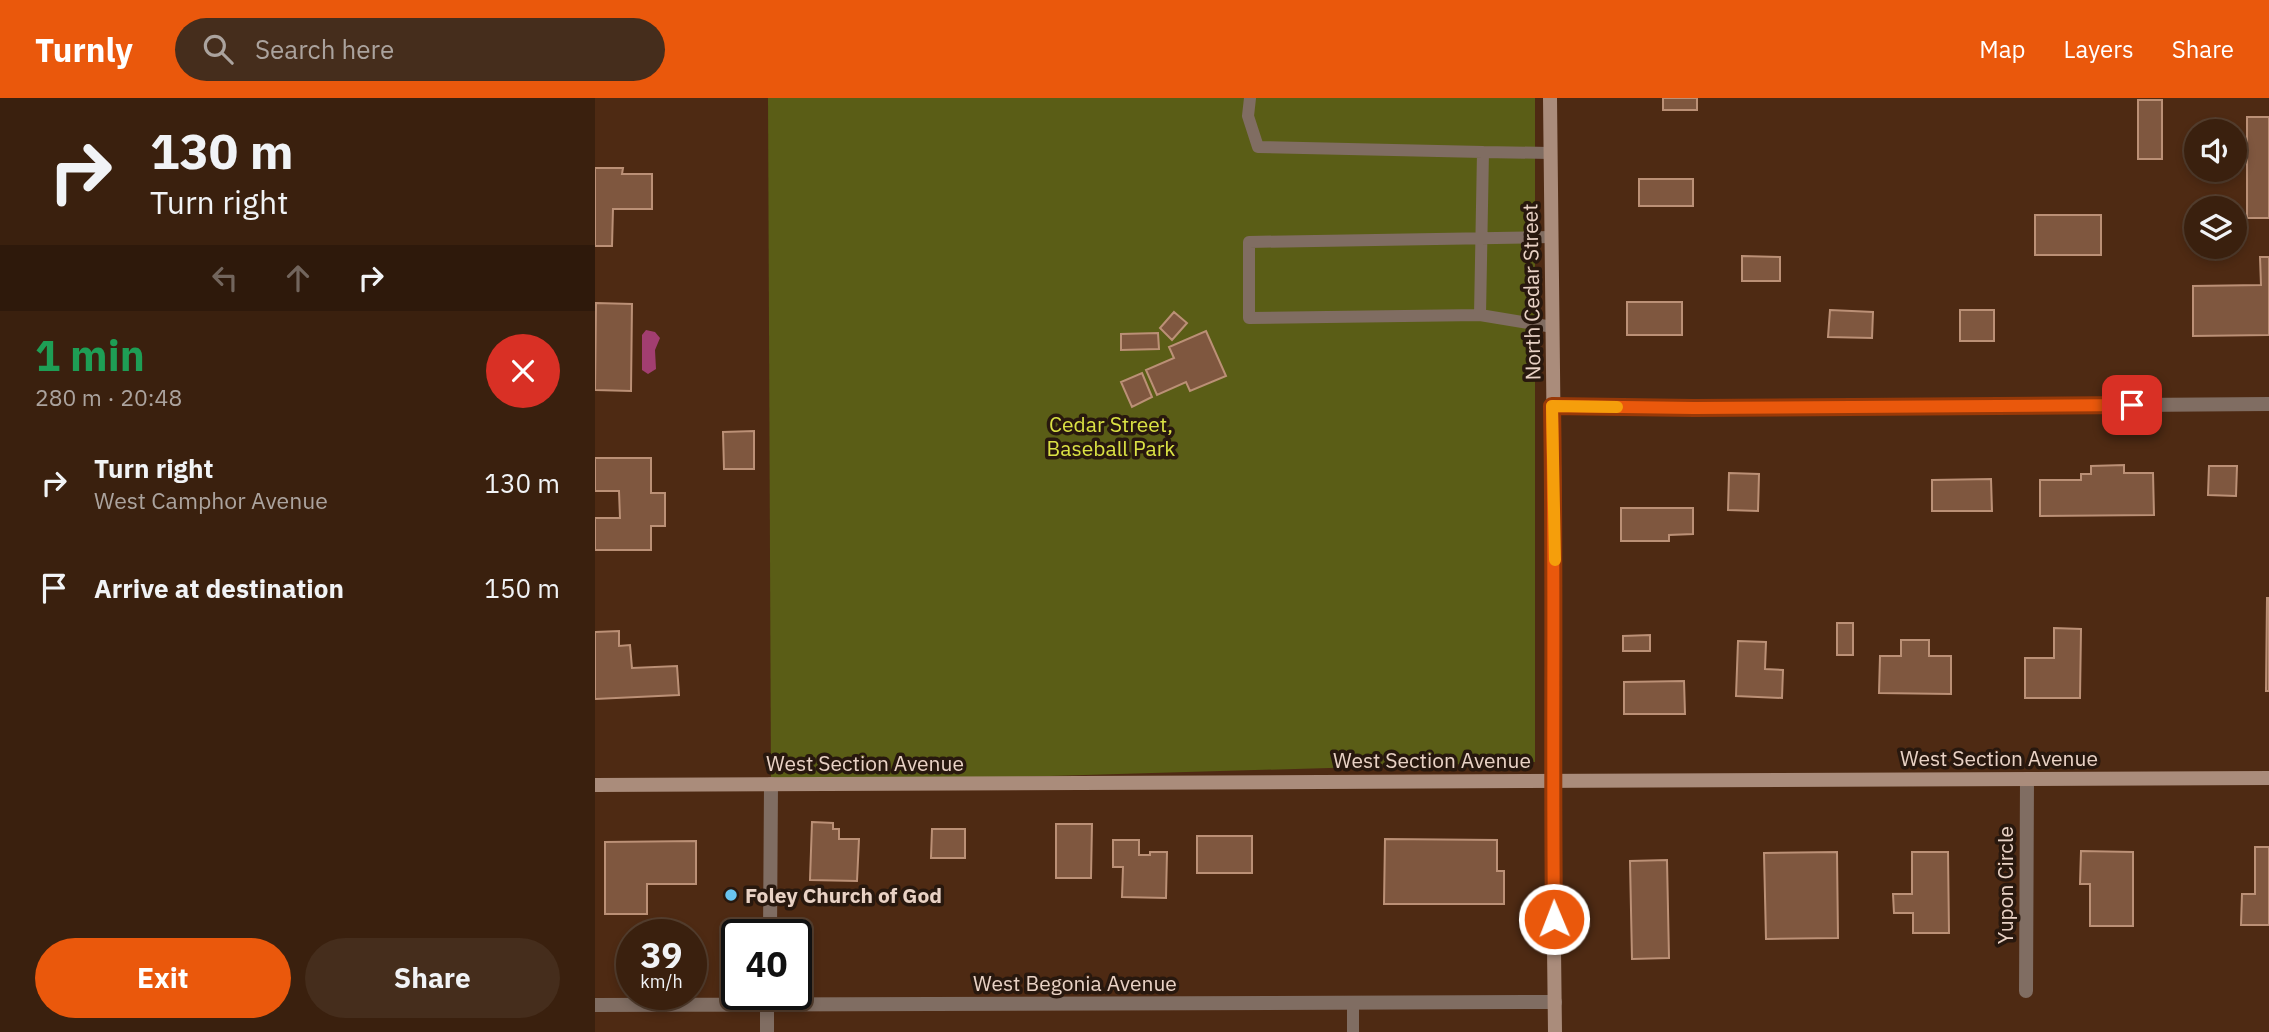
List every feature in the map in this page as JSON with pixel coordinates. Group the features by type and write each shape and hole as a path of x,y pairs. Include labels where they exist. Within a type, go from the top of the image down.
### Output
{"street":[{"name":"North Cedar Street","path":"1550,98 1555,563 1552,781 1555,1032"},
{"path":"1552,406 1694,408 2269,404"},
{"name":"West Section Avenue","path":"595,785 2269,778"},
{"name":"Yupon Circle","path":"2026,991 2027,779"},
{"path":"769,919 771,784"},
{"name":"West Begonia Avenue","path":"812,1000 1555,1002"},
{"name":"West Begonia Avenue","path":"595,1005 721,1001"},
{"path":"767,1010 767,1032"}],"lane":[{"path":"1250,98 1248,116 1258,147 1550,153"},
{"path":"1480,315 1483,152"},
{"path":"1551,237 1249,242 1249,318 1480,315 1553,327"},
{"path":"1353,1003 1353,1032"}],"green space":[{"name":"Cedar Street, Baseball Park","path":"768,98 1535,98 1535,762 771,784"}],"shaded area":[{"path":"646,330 655,332 660,338 655,350 656,369 648,374 642,370 642,335"}],"building":[{"path":"1663,98 1697,98 1697,110 1663,110"},
{"path":"2138,100 2162,100 2162,159 2138,159"},
{"path":"2269,117 2269,218 2247,218 2247,119"},
{"path":"595,168 623,168 622,174 652,174 652,209 613,209 612,246 595,246"},
{"path":"1639,179 1693,179 1693,206 1639,206"},
{"path":"2035,215 2101,215 2101,255 2035,255"},
{"path":"1742,256 1780,257 1780,281 1742,281"},
{"path":"2260,257 2269,257 2269,335 2193,336 2193,286 2261,285"},
{"path":"1627,302 1682,302 1682,335 1627,335"},
{"path":"596,303 632,304 631,391 595,390"},
{"path":"1830,310 1873,312 1872,338 1828,337"},
{"path":"1960,310 1994,310 1994,341 1960,341"},
{"path":"1174,312 1187,323 1172,340 1160,328"},
{"path":"1206,331 1226,376 1190,391 1186,382 1157,395 1146,370 1174,358 1169,347"},
{"path":"1158,333 1159,349 1121,350 1121,334"},
{"path":"1142,373 1152,397 1132,407 1121,382"},
{"path":"754,431 754,469 724,469 723,432"},
{"path":"595,458 651,458 651,493 665,493 665,526 651,526 651,550 595,550 595,518 620,518 619,491 595,491"},
{"path":"2124,465 2124,473 2153,473 2154,515 2040,516 2040,480 2081,480 2081,474 2091,474 2091,466"},
{"path":"2209,466 2237,466 2236,496 2208,495"},
{"path":"1729,473 1759,474 1758,511 1728,510"},
{"path":"1991,479 1992,511 1932,511 1932,480"},
{"path":"1621,508 1693,508 1693,534 1669,535 1669,541 1621,541"},
{"path":"2269,598 2269,691 2266,691"},
{"path":"1837,623 1853,623 1853,655 1837,655"},
{"path":"2054,628 2081,629 2080,698 2025,698 2025,658 2054,658"},
{"path":"619,631 619,646 630,645 632,668 677,666 679,695 595,699 595,632"},
{"path":"1650,635 1650,651 1623,651 1623,636"},
{"path":"1901,640 1929,640 1929,656 1951,656 1951,694 1879,693 1880,656 1901,656"},
{"path":"1738,641 1766,642 1765,669 1783,670 1782,698 1736,696"},
{"path":"1684,681 1685,714 1624,714 1624,682"},
{"path":"812,822 833,823 833,829 839,829 839,839 859,839 857,881 810,880"},
{"path":"1056,824 1092,824 1091,878 1056,878"},
{"path":"932,829 965,829 965,858 931,858"},
{"path":"1197,836 1252,836 1252,873 1197,873"},
{"path":"1385,839 1497,840 1497,871 1504,871 1504,904 1384,904"},
{"path":"1113,840 1139,840 1139,855 1167,852 1166,898 1122,897 1123,867 1113,867"},
{"path":"696,841 696,884 647,884 647,914 605,914 605,842"},
{"path":"2255,847 2269,847 2269,925 2241,925 2242,894 2255,894"},
{"path":"2081,851 2133,852 2133,926 2090,926 2090,884 2080,884"},
{"path":"1837,852 1838,938 1766,939 1764,853"},
{"path":"1912,852 1948,852 1949,933 1913,933 1913,913 1894,913 1893,894 1912,894"},
{"path":"1667,860 1669,958 1632,959 1630,861"}],"slow traffic":[{"path":"1555,560 1552,406 1617,407"}],"place":[{"name":"Foley Church of God","path":"731,895"}],"route":[{"path":"1554,919 1552,781 1555,551 1552,406 1694,408 2132,405"}]}
